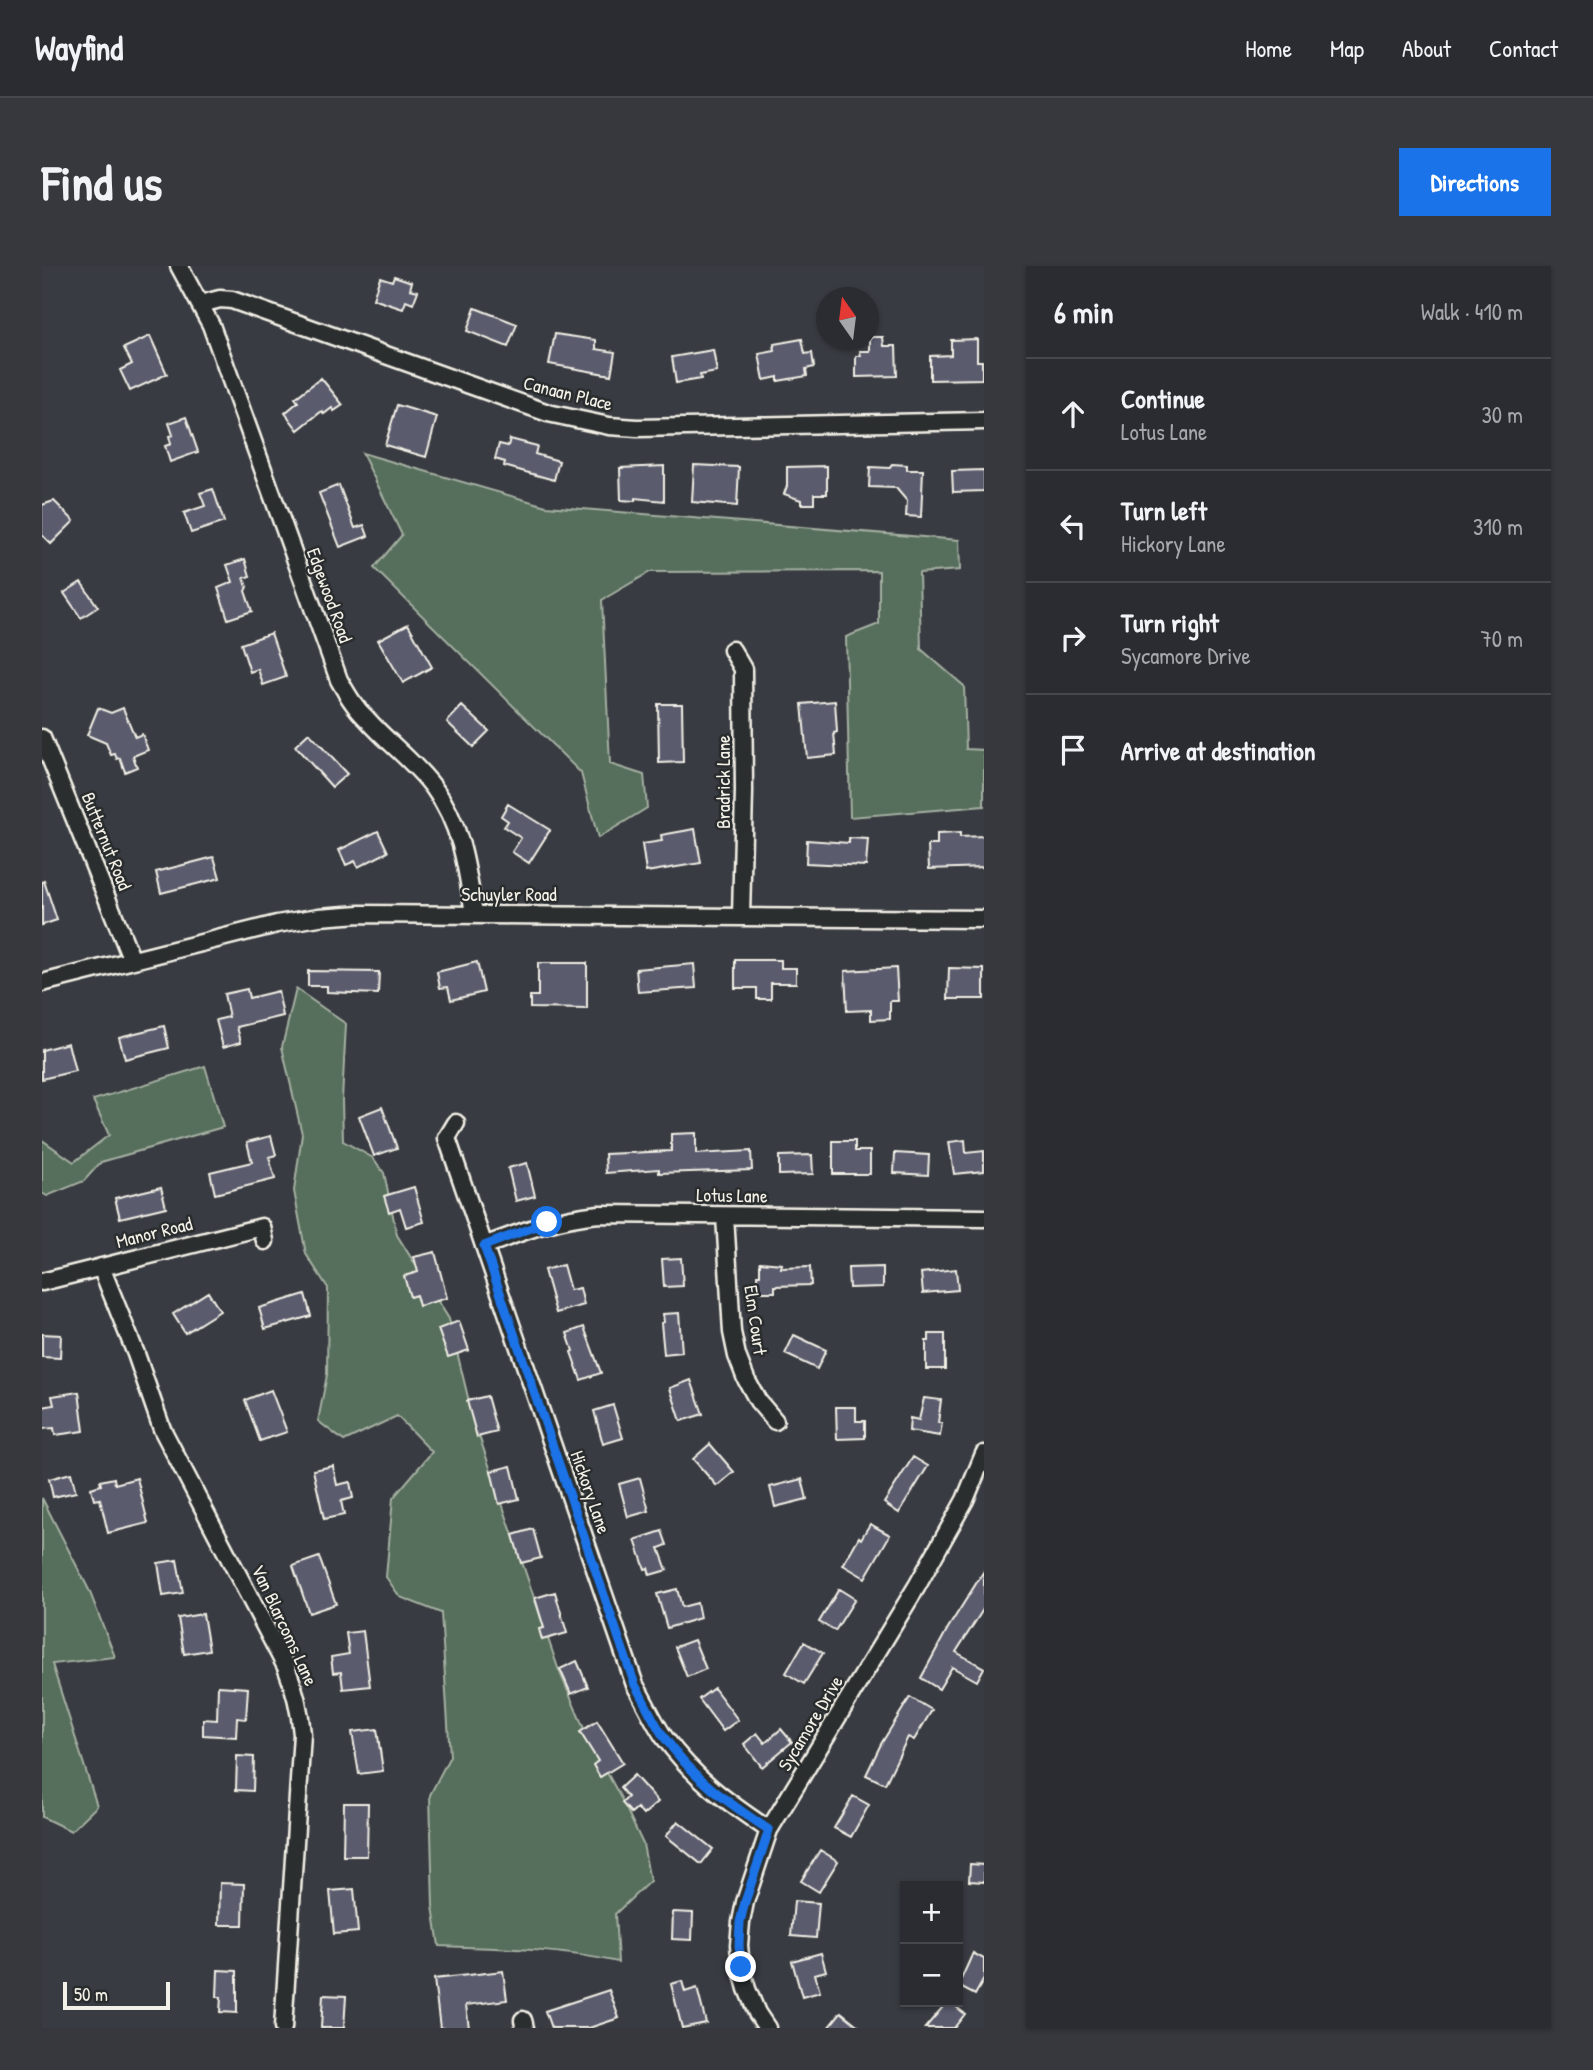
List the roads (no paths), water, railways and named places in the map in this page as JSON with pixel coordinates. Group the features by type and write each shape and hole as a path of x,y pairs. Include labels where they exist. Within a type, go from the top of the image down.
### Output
{"street":[{"name":"Edgewood Road","path":"179,266 211,325 339,680 366,719 423,774 447,808 464,852 474,914"},
{"name":"Canaan Place","path":"201,304 220,299 232,300 548,414 609,426 637,428 984,421"},
{"name":"Bradrick Lane","path":"732,650 743,669 741,917"},
{"name":"Butternut Road","path":"42,738 132,960"},
{"name":"Schuyler Road","path":"42,983 277,924 360,914 984,919"},
{"name":"Hickory Lane","path":"456,1123 447,1138 635,1685 663,1736 689,1767 718,1795 769,1830"},
{"name":"Lotus Lane","path":"484,1246 547,1222 599,1214 984,1218"},
{"name":"Elm Court","path":"725,1216 732,1332 737,1356 758,1401 775,1421"},
{"name":"Manor Road","path":"42,1282 262,1227 265,1241"},
{"name":"Van Blarcoms Lane","path":"101,1267 162,1429 295,1688 302,1734 283,2028"},
{"name":"Sycamore Drive","path":"767,2028 747,1990 739,1945 740,1922 745,1902 769,1830 917,1586 965,1500 984,1454"}]}
